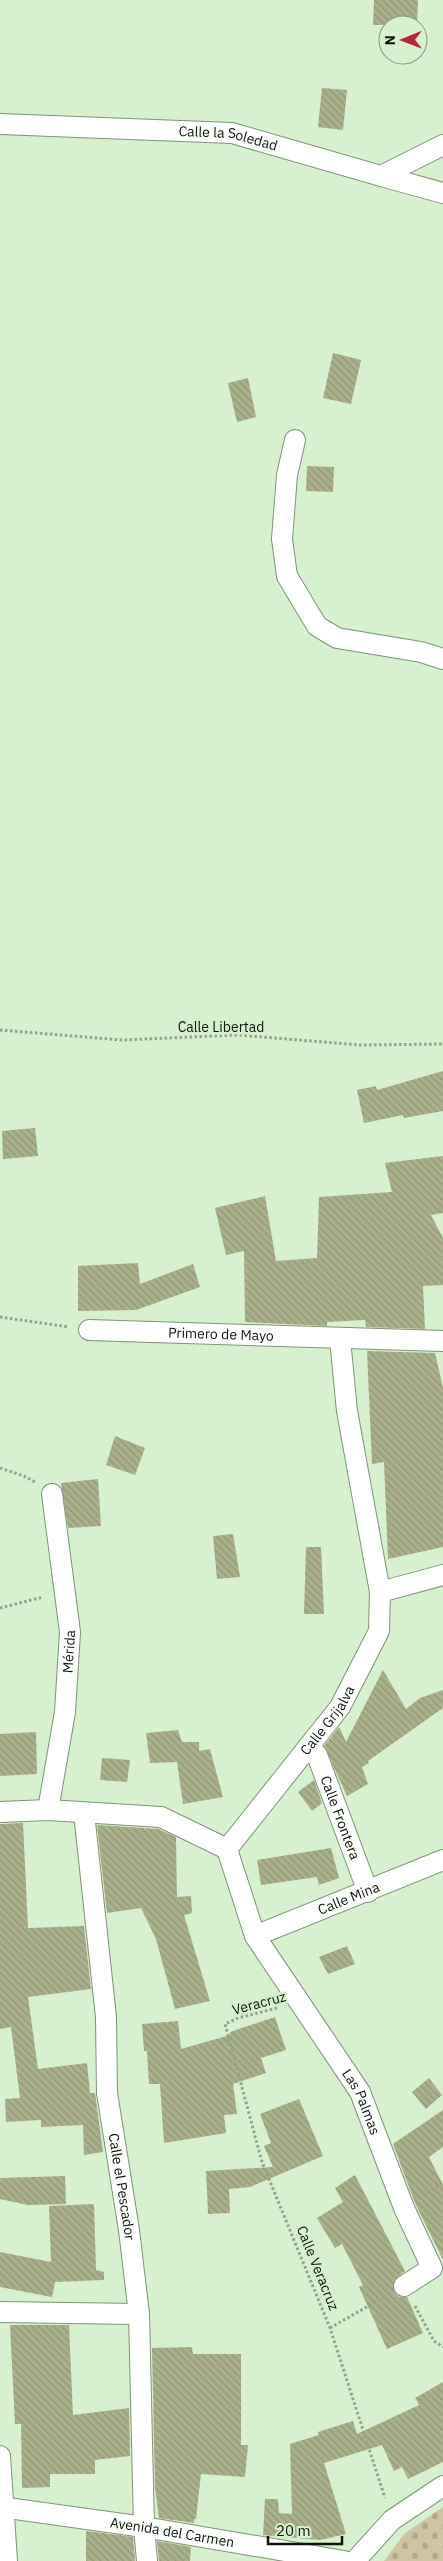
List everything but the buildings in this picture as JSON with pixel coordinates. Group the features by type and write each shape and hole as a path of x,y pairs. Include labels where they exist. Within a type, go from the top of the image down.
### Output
{"street":[{"name":"Calle la Soledad","path":"0,124 232,133 443,193"},
{"path":"382,176 443,145"},
{"path":"295,440 286,483 282,539 287,576 317,626 337,638 420,652 443,659"},
{"name":"Primero de Mayo","path":"89,1330 443,1341"},
{"name":"Calle Grijalva","path":"227,1849 340,1707 379,1630 380,1592 347,1411 340,1339"},
{"name":"Mérida","path":"48,1810 65,1712 70,1632 63,1592 52,1494"},
{"path":"380,1592 443,1575"},
{"name":"Calle Frontera","path":"308,1747 317,1754 368,1892"},
{"path":"0,1812 48,1810 161,1817 227,1849"},
{"name":"Calle el Pescador","path":"84,1812 106,2017 107,2093 129,2230 139,2314 144,2527 148,2561"},
{"name":"Las Palmas","path":"227,1849 256,1936 360,2092 404,2208 432,2268 404,2286"},
{"name":"Calle Mina","path":"256,1936 443,1860"},
{"path":"0,2312 139,2314"},
{"path":"0,2456 6,2561"},
{"path":"355,2561 392,2520 443,2486"},
{"name":"Avenida del Carmen","path":"2,2508 144,2527 344,2561"}],"path":[{"name":"Calle Libertad","path":"0,1030 122,1040 238,1035 360,1045 443,1044"},
{"path":"0,1316 89,1330"},
{"path":"0,1468 24,1476 52,1494"},
{"path":"0,1608 63,1592"},
{"name":"Veracruz","path":"225,2024 238,2018 300,2004"},
{"name":"Calle Veracruz","path":"225,2024 262,2162 330,2328 392,2520"},
{"path":"330,2328 404,2286 434,2341 443,2347"}],"green space":[{"path":"443,2507 443,2561 384,2561 405,2533"}]}
